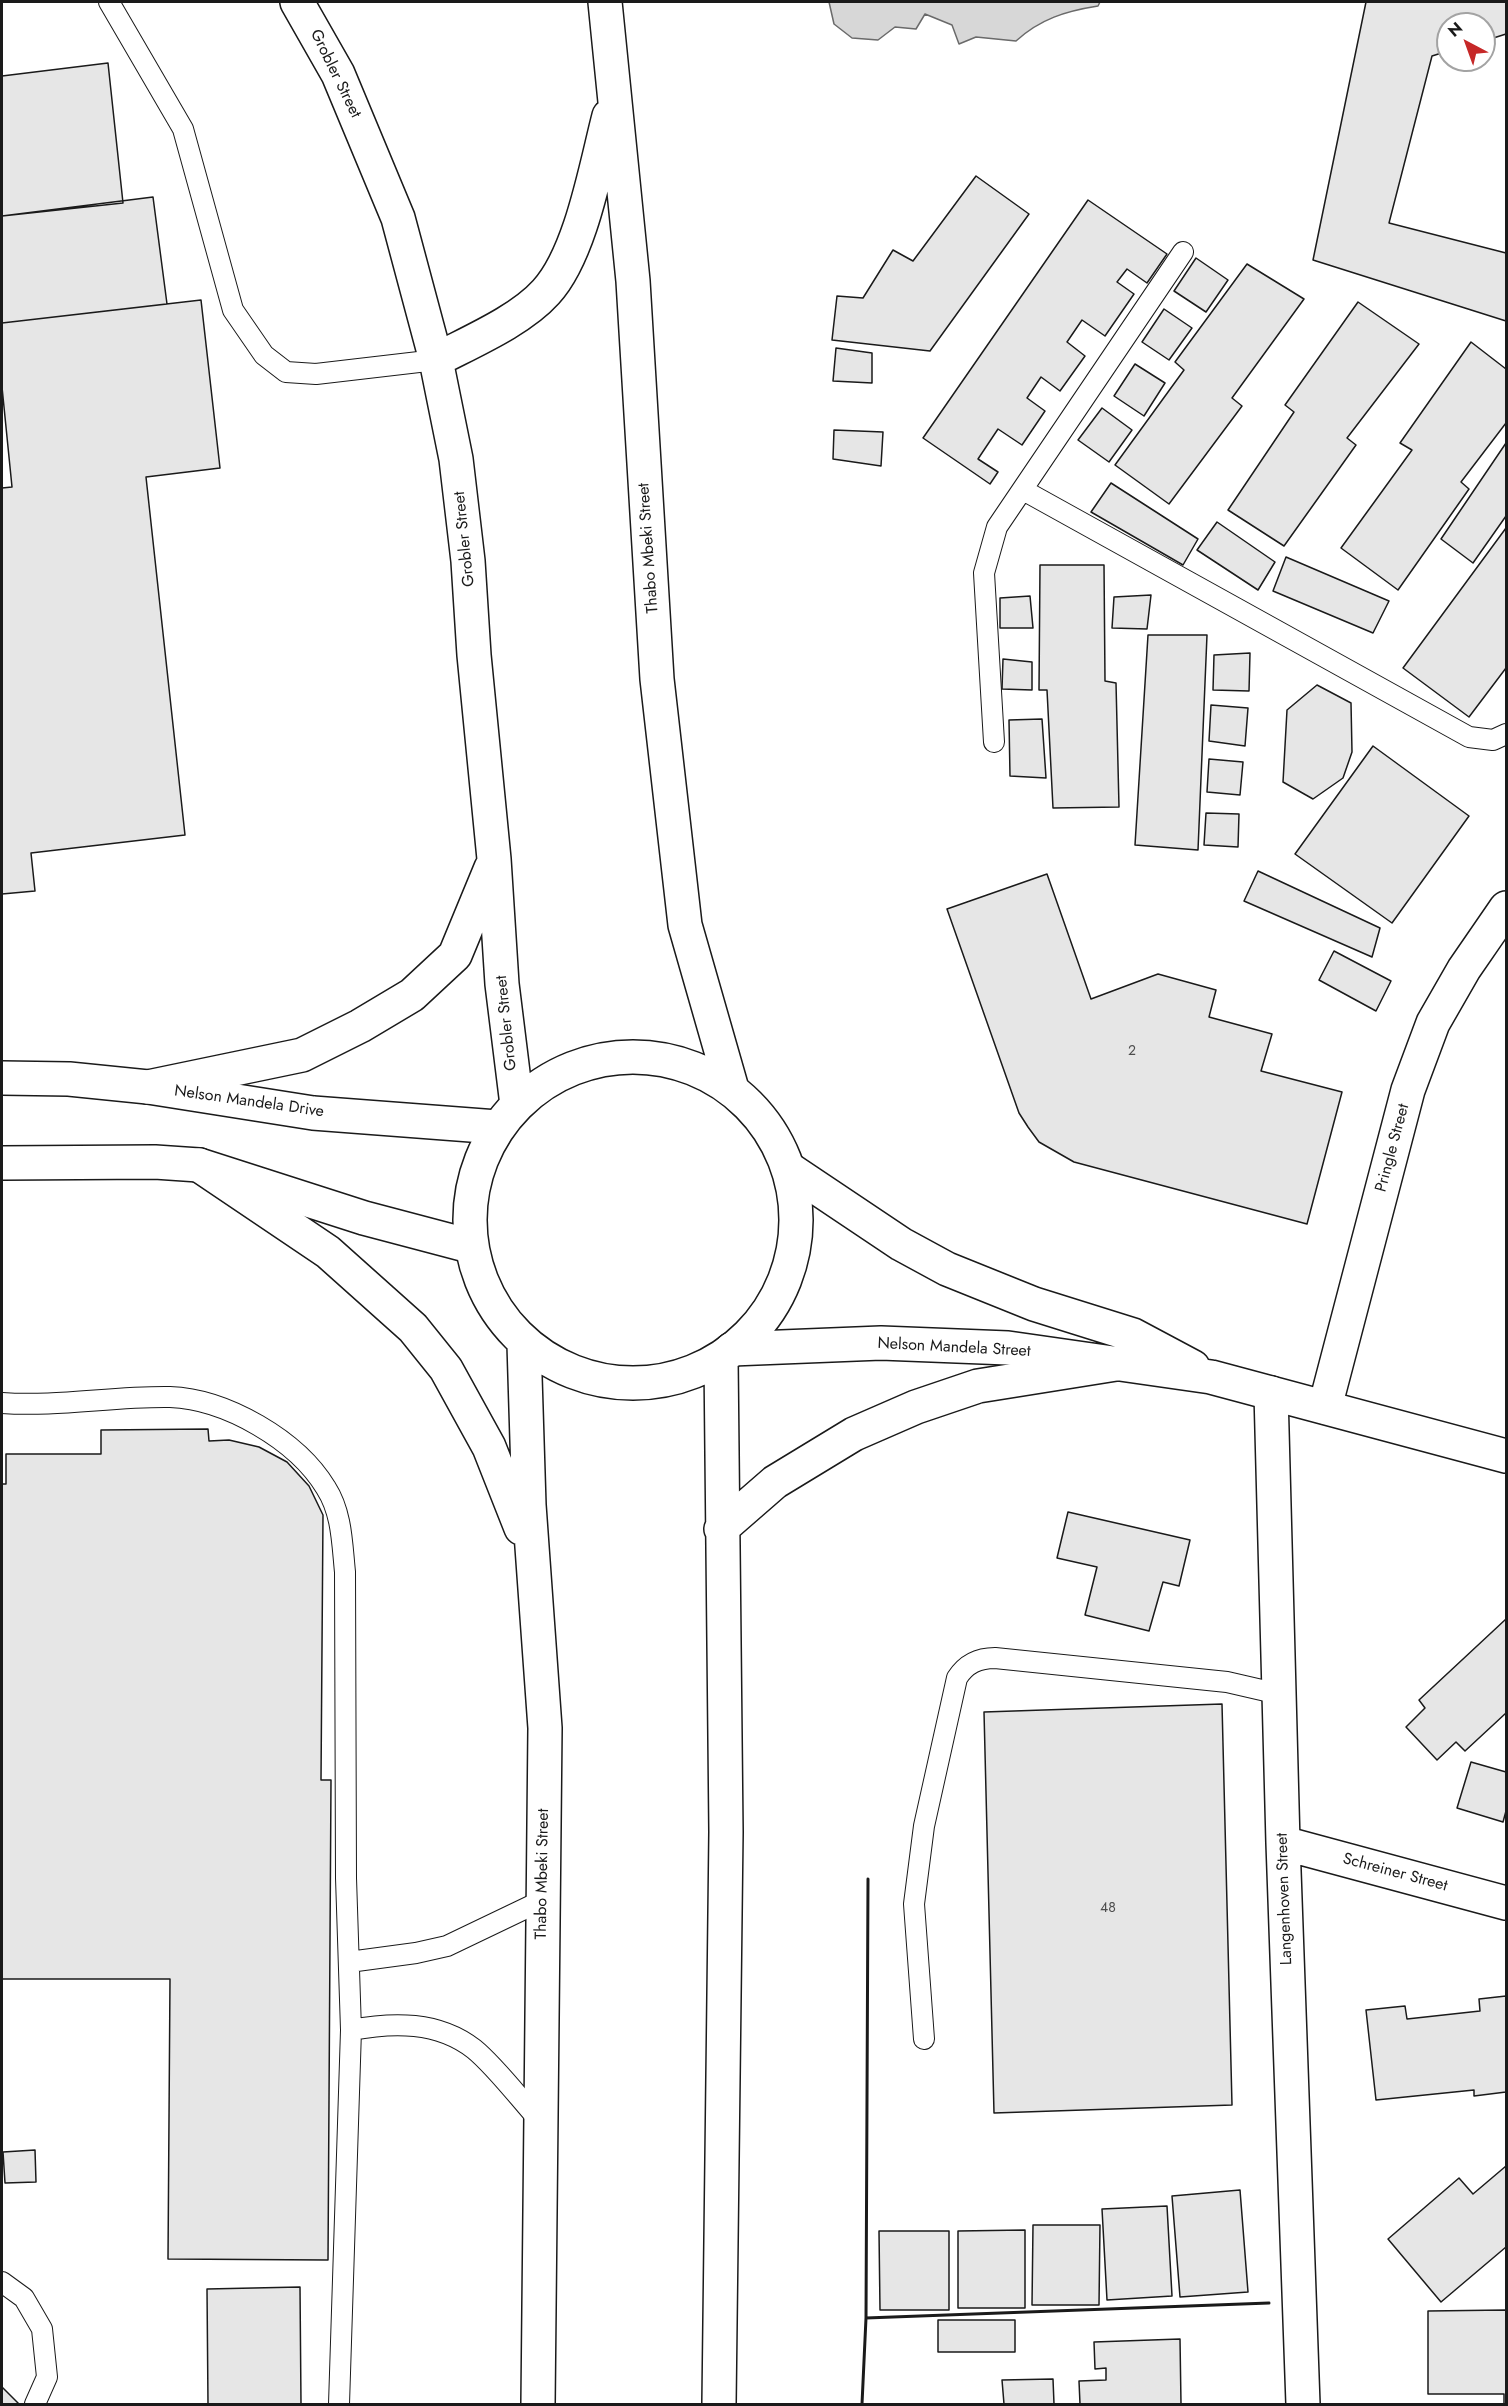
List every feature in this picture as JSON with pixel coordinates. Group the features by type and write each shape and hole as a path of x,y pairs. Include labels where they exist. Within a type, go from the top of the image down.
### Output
{"main road":[{"name":"Grobler Street","path":"297,2 338,74 398,218 436,360 456,459 467,550 474,655 495,859 507,1116"},
{"name":"Thabo Mbeki Street","path":"605,2 633,281 657,679 686,925 732,1089"},
{"path":"436,360 524,311 546,292 558,275 581,220 614,96"},
{"path":"148,1087 302,1055 360,1026 412,995 455,955 495,859"},
{"name":"Pringle Street","path":"1326,1407 1408,1090 1433,1023 1464,969 1506,908"},
{"path":"651,1056 694,1067 732,1089 757,1113 770,1131 792,1171 798,1210 794,1250 785,1278 760,1321 727,1353 683,1375 641,1383 599,1380 559,1367 524,1344 504,1323 489,1300 477,1273 470,1246 469,1205 478,1164 507,1116 564,1071 607,1058 651,1056"},
{"name":"Nelson Mandela Drive","path":"2,1078 69,1079 148,1087 313,1113 507,1116"},
{"path":"2,1163 154,1162 199,1165 364,1218 470,1246"},
{"path":"199,1165 328,1252 413,1328 446,1369 489,1447 533,1557"},
{"name":"Nelson Mandela Street","path":"792,1171 901,1244 947,1269 1034,1304 1133,1335 1211,1377"},
{"name":"Nelson Mandela Street","path":"727,1353 881,1343 1008,1348 1211,1377 1506,1456"},
{"name":"Thabo Mbeki Street","path":"524,1344 533,1557 545,1728 539,2120 538,2404"},
{"path":"719,2404 726,1832 721,1529 727,1353"},
{"path":"721,1529 775,1482 854,1434 916,1407 978,1386 1116,1364"},
{"name":"Langenhoven Street","path":"1271,1393 1283,1843 1303,2404"},
{"name":"Schreiner Street","path":"1283,1843 1506,1903"}],"lane":[{"path":"109,2 183,129 233,310 264,355 286,372 316,374 436,360"},
{"path":"994,742 984,573 997,527 1184,252"},
{"path":"1023,490 1469,737 1493,740 1506,734"},
{"path":"2,1403 172,1397 212,1405 272,1431 310,1467 327,1489 340,1522 345,1572 346,1878 351,2030 339,2404"},
{"path":"924,2039 914,1904 924,1826 957,1678 963,1668 984,1658 995,1658 1227,1682 1279,1694"},
{"path":"350,1962 417,1953 447,1946 543,1900"},
{"path":"351,2030 385,2023 418,2025 444,2032 474,2049 539,2120"},
{"path":"2,2282 24,2298 42,2329 47,2377 35,2404"}],"shaded area":[{"path":"829,2 1100,2 1098,6 1064,13 1044,22 1016,41 976,37 959,44 952,25 925,14 916,29 895,27 878,40 852,38 834,24"}],"building":[{"path":"1366,2 1506,2 1506,34 1496,37 1496,12 1436,12 1436,55 1432,56 1389,223 1506,253 1506,321 1313,260"},
{"path":"108,63 123,203 2,216 2,76"},
{"path":"976,176 1029,214 930,351 832,340 837,296 863,298 893,250 913,261"},
{"path":"153,197 167,304 2,323 2,216"},
{"path":"1088,200 1167,254 1147,283 1127,269 1117,282 1134,294 1105,336 1082,320 1067,342 1085,356 1060,391 1041,377 1027,398 1045,411 1022,445 998,429 978,459 998,472 990,484 923,438"},
{"path":"1196,258 1228,280 1206,312 1174,291"},
{"path":"1247,264 1304,299 1232,398 1242,406 1169,504 1115,465 1184,370 1175,362"},
{"path":"201,300 220,468 146,477 185,835 31,853 35,891 2,894 2,488 12,487 2,387 2,323"},
{"path":"1358,302 1419,344 1347,438 1356,445 1284,546 1228,510 1294,412 1285,405"},
{"path":"1164,309 1192,328 1169,360 1142,342"},
{"path":"1471,342 1506,369 1506,423 1461,482 1469,489 1398,590 1341,548 1412,450 1400,443"},
{"path":"836,348 872,353 872,383 833,381"},
{"path":"1135,364 1165,383 1144,416 1114,396"},
{"path":"1102,408 1132,430 1109,462 1078,440"},
{"path":"834,430 883,432 881,466 833,459"},
{"path":"1506,443 1506,516 1473,563 1441,539"},
{"path":"1111,483 1198,539 1183,565 1091,512"},
{"path":"1217,522 1275,562 1258,590 1197,550"},
{"path":"1506,528 1506,668 1469,717 1403,668"},
{"path":"1286,557 1389,601 1373,633 1273,591"},
{"path":"1040,565 1104,565 1105,681 1116,683 1119,807 1053,808 1047,690 1039,690"},
{"path":"1151,595 1147,629 1112,628 1114,597"},
{"path":"1030,596 1033,628 1000,628 1000,598"},
{"path":"1148,635 1207,635 1198,850 1135,845"},
{"path":"1250,653 1249,691 1213,690 1214,655"},
{"path":"1003,659 1032,662 1032,690 1002,689"},
{"path":"1317,685 1351,703 1352,752 1343,778 1313,799 1283,782 1287,710"},
{"path":"1211,705 1248,708 1245,746 1209,741"},
{"path":"1042,719 1046,778 1010,776 1009,720"},
{"path":"1373,746 1469,816 1392,923 1295,854"},
{"path":"1209,759 1243,762 1240,795 1207,792"},
{"path":"1206,813 1239,814 1238,847 1204,845"},
{"path":"1258,871 1380,928 1372,957 1244,901"},
{"path":"1047,874 1091,999 1158,974 1216,990 1209,1017 1272,1034 1261,1071 1342,1092 1307,1224 1074,1162 1039,1142 1019,1113 947,909"},
{"path":"1334,951 1391,981 1376,1011 1319,980"},
{"path":"208,1429 209,1441 229,1440 259,1447 287,1462 309,1486 323,1515 321,1780 331,1780 328,2260 168,2259 170,1979 2,1979 2,1484 6,1484 6,1454 101,1454 101,1430"},
{"path":"1068,1512 1190,1540 1179,1586 1163,1582 1149,1631 1085,1615 1097,1567 1057,1558"},
{"path":"1506,1619 1506,1713 1465,1751 1456,1742 1437,1760 1406,1727 1425,1708 1419,1700"},
{"path":"1222,1704 1232,2105 994,2113 984,1712"},
{"path":"1471,1762 1506,1772 1506,1811 1503,1822 1457,1808"},
{"path":"1506,1996 1506,2092 1474,2096 1474,2090 1376,2100 1366,2010 1405,2006 1407,2019 1480,2011 1479,1999"},
{"path":"35,2150 36,2182 5,2183 3,2152"},
{"path":"1506,2166 1506,2247 1441,2302 1388,2239 1459,2178 1473,2194"},
{"path":"1240,2190 1248,2292 1180,2297 1172,2196"},
{"path":"1167,2206 1172,2296 1107,2300 1102,2209"},
{"path":"1033,2225 1100,2225 1099,2305 1032,2305"},
{"path":"1025,2230 1025,2308 958,2308 958,2231"},
{"path":"879,2231 949,2231 949,2310 880,2310"},
{"path":"300,2287 301,2404 208,2404 207,2289"},
{"path":"1506,2310 1506,2404 1504,2404 1504,2394 1428,2394 1428,2311"},
{"path":"938,2320 1015,2320 1015,2352 938,2352"},
{"path":"1180,2339 1181,2404 1080,2404 1079,2381 1106,2380 1106,2368 1095,2369 1094,2342"},
{"path":"1053,2379 1054,2404 1004,2404 1002,2380"},
{"path":"2,2387 19,2404 2,2404"}],"wall":[{"path":"862,2404 866,2318 868,1879"},
{"path":"866,2318 1269,2303"}]}
